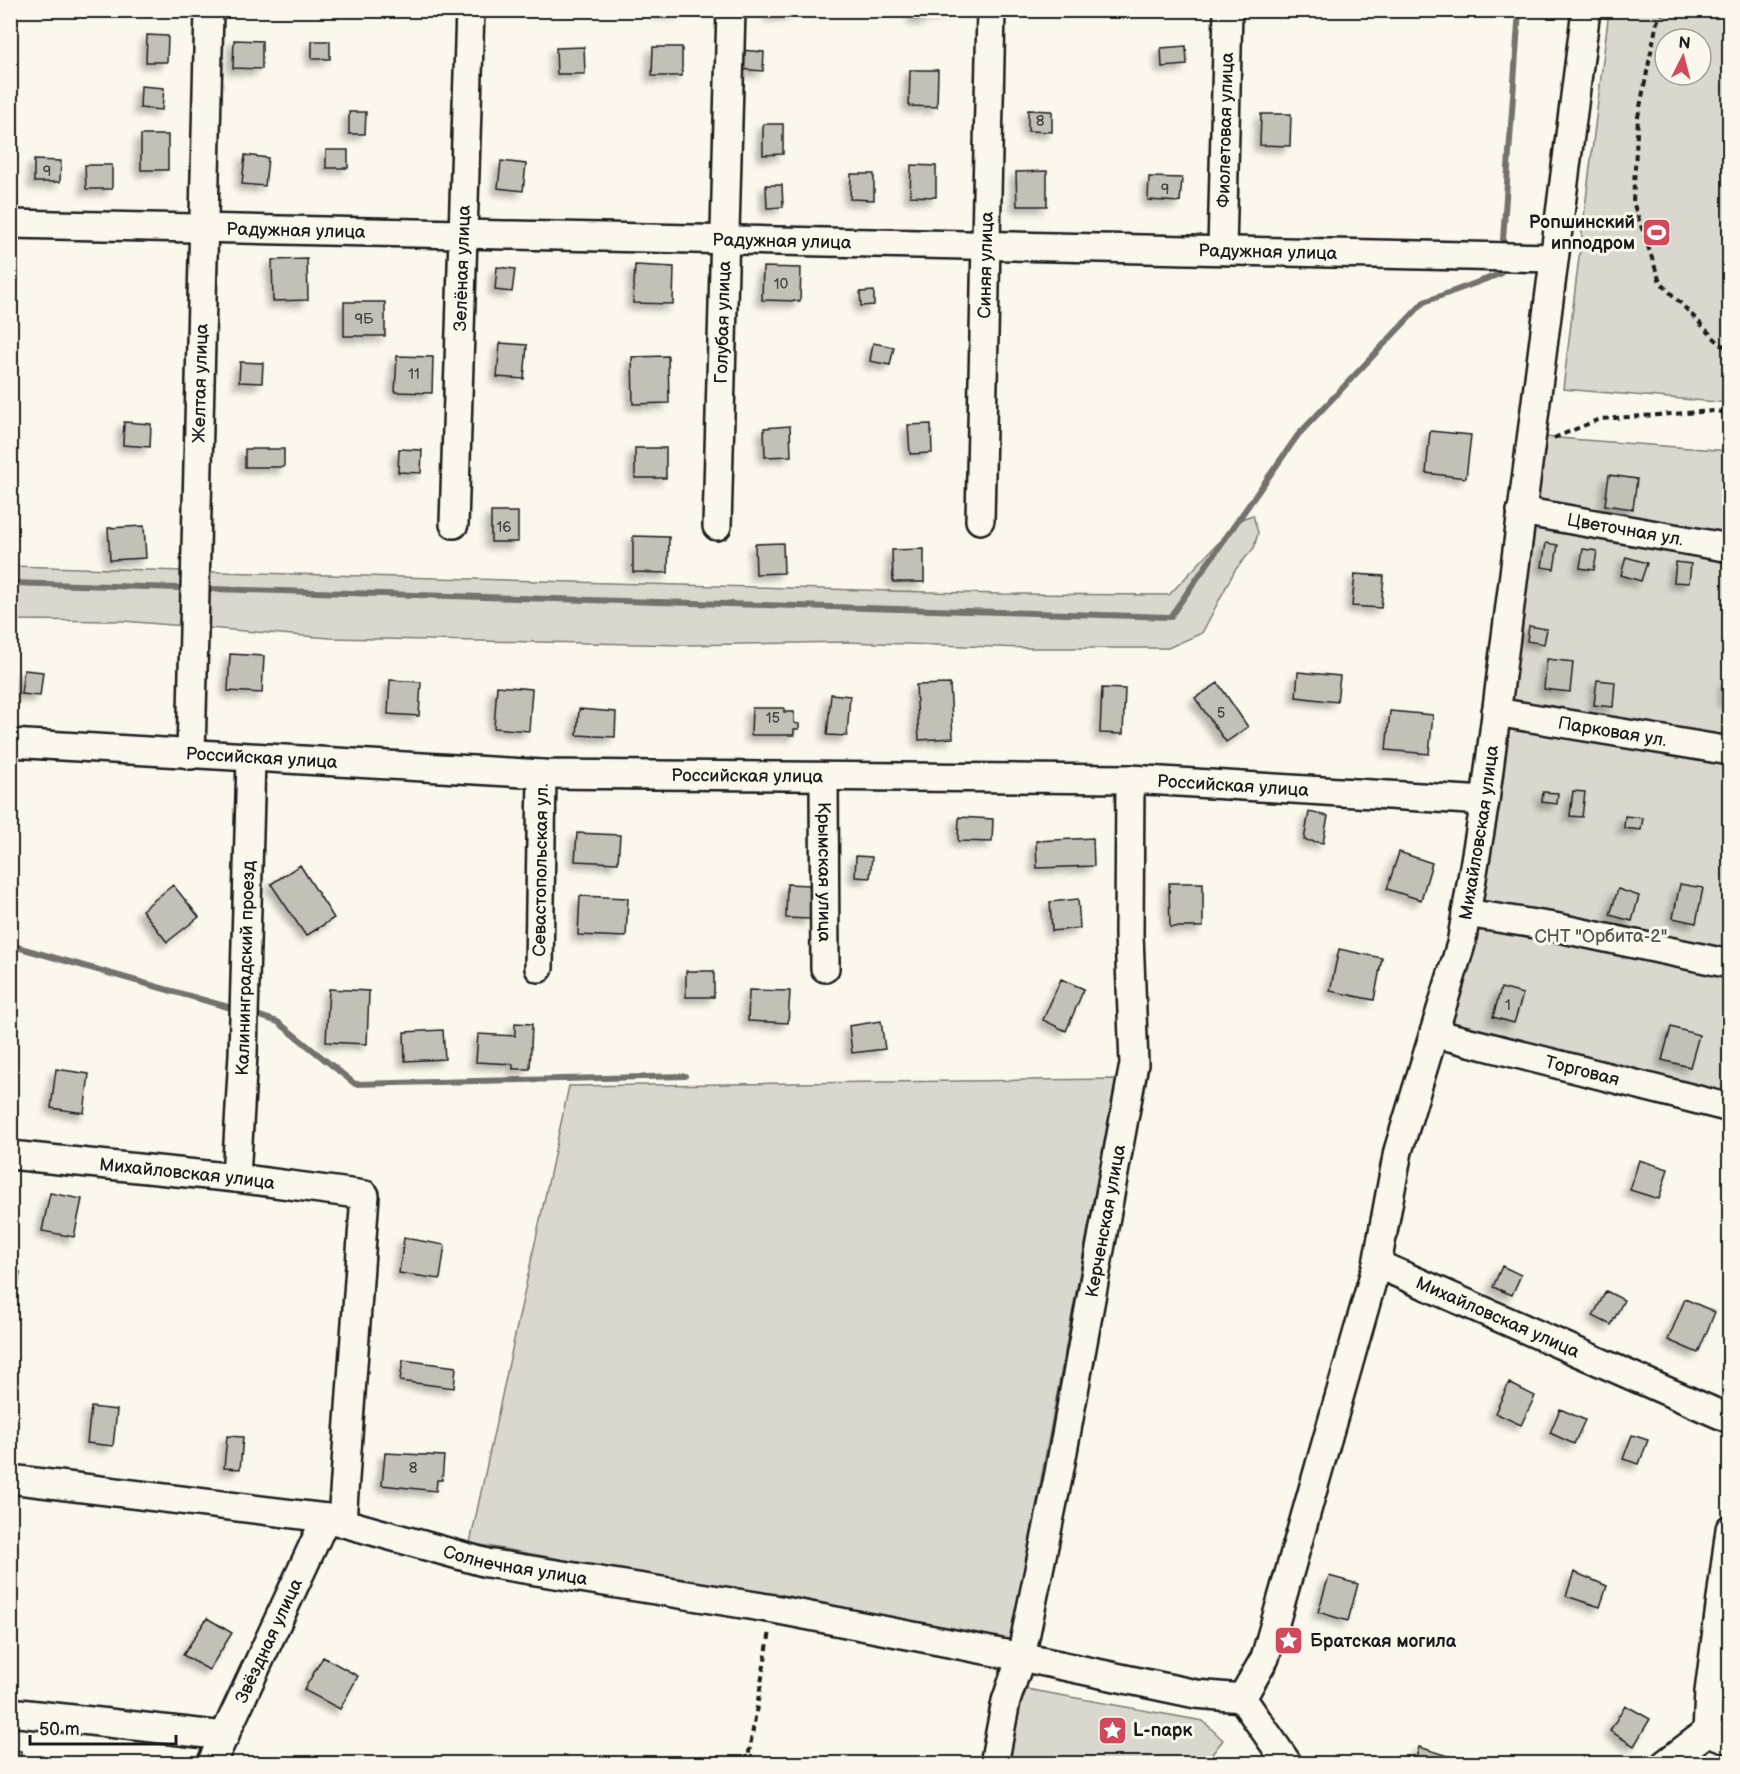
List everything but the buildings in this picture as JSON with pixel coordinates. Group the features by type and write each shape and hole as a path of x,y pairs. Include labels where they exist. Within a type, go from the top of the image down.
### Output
{"street":[{"name":"Желтая улица","path":"191,755 209,10"},
{"name":"Зелёная улица","path":"454,525 465,234 470,10"},
{"name":"Голубая улица","path":"717,526 731,10"},
{"name":"Синяя улица","path":"980,520 991,10"},
{"name":"Фиолетовая улица","path":"1222,250 1228,10"},
{"name":"Михайловская улица","path":"1586,10 1485,801 1461,944 1398,1151 1377,1264 1730,1419"},
{"name":"Радужная улица","path":"10,224 1554,258"},
{"name":"Цветочная ул.","path":"1521,512 1730,548"},
{"name":"Парковая ул.","path":"1496,712 1730,750"},
{"name":"Российская улица","path":"10,743 251,759 542,774 1130,779 1485,801"},
{"name":"Калининградский проезд","path":"236,1178 243,1054 251,759"},
{"name":"Севастопольская ул.","path":"539,968 542,774"},
{"name":"Крымская улица","path":"824,778 825,968"},
{"name":"Керченская улица","path":"994,1764 1006,1701 1021,1657 1059,1473 1134,1064 1129,935 1130,779"},
{"path":"1466,913 1554,927 1730,964"},
{"name":"Торговая","path":"1434,1033 1730,1108"},
{"name":"Михайловская улица","path":"10,1155 236,1178 365,1195 334,1520"},
{"path":"1288,1764 1242,1698 1265,1658 1377,1264"},
{"name":"Солнечная улица","path":"10,1479 334,1520 487,1563 774,1609 1196,1694 1242,1698"},
{"name":"Звёздная улица","path":"211,1764 334,1520"},
{"path":"1665,1764 1718,1736 1708,1692 1730,1529"},
{"path":"10,1712 225,1736"}],"path":[{"path":"1664,10 1657,22 1638,117 1633,202 1660,282 1720,344 1730,348"},
{"path":"1529,449 1600,419 1714,411 1730,413"},
{"path":"747,1764 774,1609"}],"green space":[{"name":"Ропшинский ипподром","path":"1609,11 1729,11 1729,403 1563,389"},
{"name":"СНТ \"Орбита-2\"","path":"1544,437 1729,451 1729,1101 1443,1029"},
{"path":"1253,515 1258,533 1254,548 1235,570 1202,633 1168,648 1028,648 846,642 685,645 330,638 123,621 11,620 11,566 999,594 1169,595 1241,519"},
{"path":"1116,1079 1011,1640 470,1543 569,1086"},
{"name":"L-парк","path":"1021,1688 1203,1721 1223,1740 1205,1763 1004,1764"}],"waterway":[{"path":"1503,240 1519,10"},
{"path":"212,589 1170,617 1298,435 1424,302 1500,274"},
{"path":"10,583 180,588"},
{"path":"10,945 228,1007"},
{"path":"260,1016 278,1022 355,1084 685,1076"}],"place":[{"name":"Ропшинский ипподром","path":"1656,232"},
{"name":"Братская могила","path":"1289,1641"},
{"name":"L-парк","path":"1112,1730"}]}
